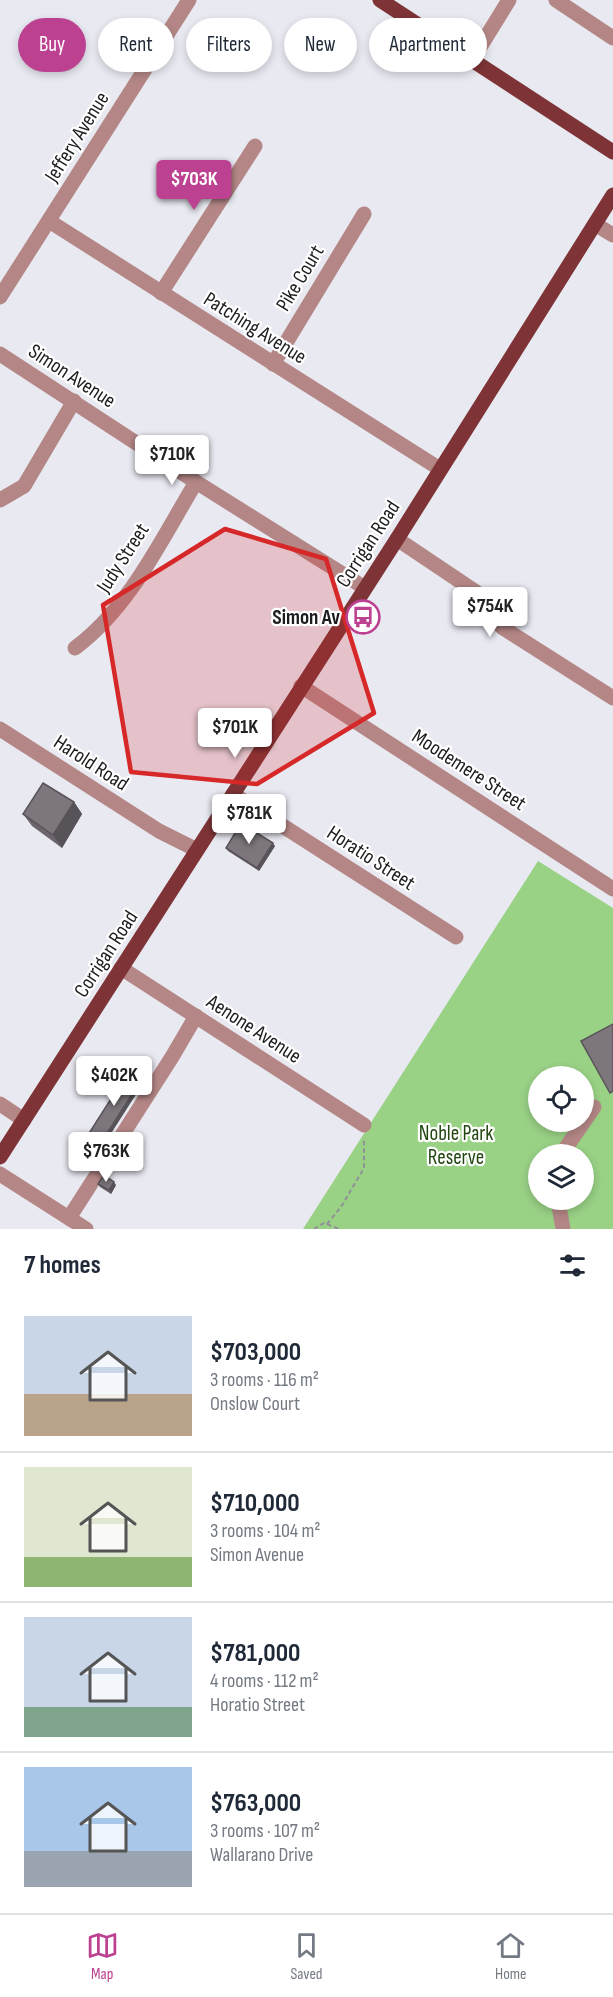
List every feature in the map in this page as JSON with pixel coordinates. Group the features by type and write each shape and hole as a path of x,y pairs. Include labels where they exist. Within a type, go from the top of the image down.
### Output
{"main road":[{"path":"380,0 408,18"},
{"path":"487,70 613,152"},
{"name":"Corrigan Road","path":"0,1157 397,539 613,195"}],"street":[{"name":"Jeffery Avenue","path":"0,297 189,0"},
{"path":"487,36 509,0"},
{"path":"556,0 613,38"},
{"path":"161,293 255,146"},
{"name":"Pike Court","path":"273,364 364,214"},
{"name":"Patching Avenue","path":"49,221 440,469"},
{"path":"595,224 613,235"},
{"name":"Simon Avenue","path":"0,354 196,482 365,588"},
{"path":"0,500 24,486 74,401"},
{"name":"Judy Street","path":"75,648 108,619 126,595 196,482"},
{"path":"397,539 471,588 490,616 503,628 613,698"},
{"name":"Moodemere Street","path":"301,686 613,889"},
{"name":"Harold Road","path":"0,729 194,854"},
{"name":"Horatio Street","path":"232,794 456,937"},
{"name":"Aenone Avenue","path":"122,968 364,1125"},
{"path":"69,1218 196,1016"},
{"path":"0,1104 24,1120"},
{"path":"0,1174 86,1229"},
{"path":"560,1210 563,1229"}],"path":[{"path":"314,1229 327,1224 341,1207 364,1168 364,1125"},
{"path":"327,1224 339,1229"}],"highlighted area":[{"path":"225,529 326,559 374,713 257,784 131,772 103,605"}],"green space":[{"name":"Noble Park Reserve","path":"538,861 613,908 613,1229 303,1229"}],"building":[{"path":"43,783 74,802 53,835 23,814"},
{"path":"241,823 273,843 257,868 226,848"},
{"path":"613,1024 613,1091 610,1093 581,1041"},
{"path":"130,1069 143,1077 99,1146 86,1138"},
{"path":"104,1175 114,1182 109,1190 98,1184"}],"place":[{"name":"Simon Av","path":"363,617"}]}
